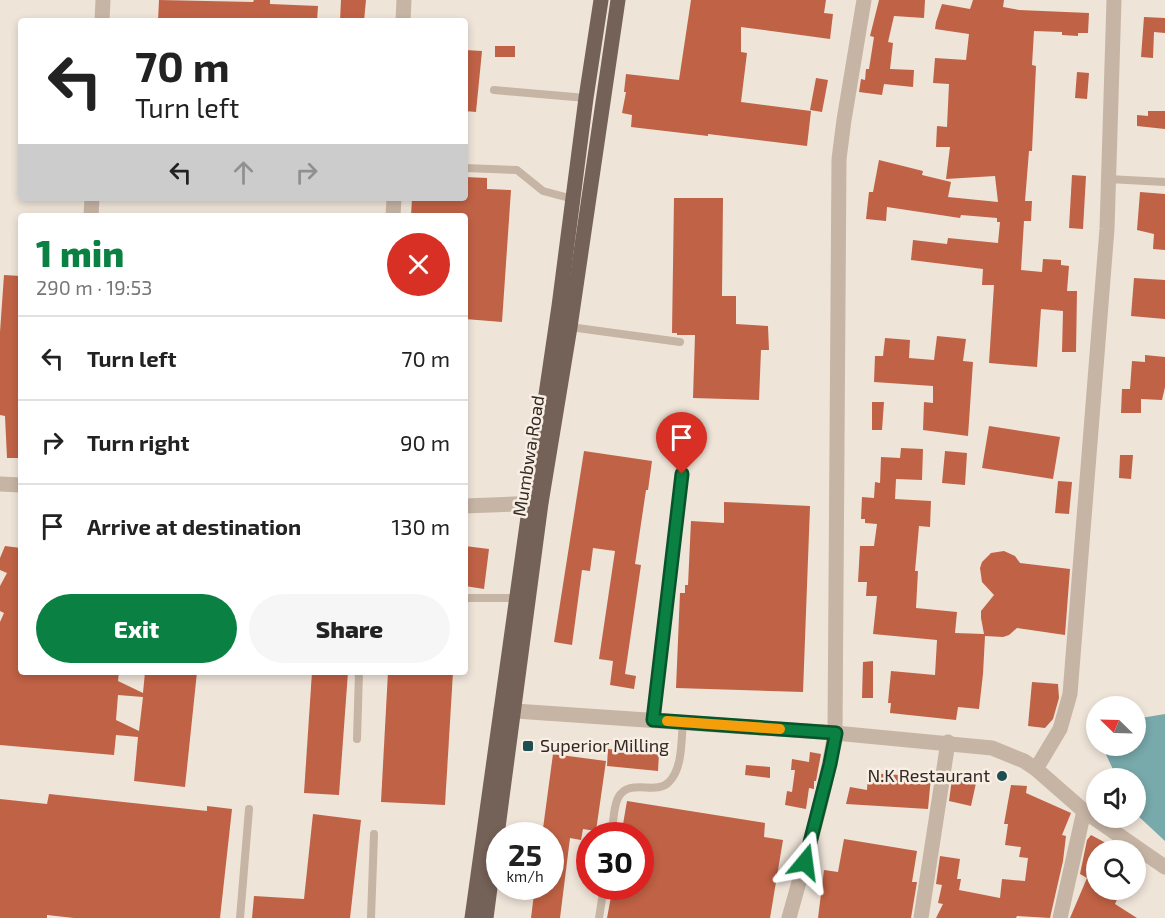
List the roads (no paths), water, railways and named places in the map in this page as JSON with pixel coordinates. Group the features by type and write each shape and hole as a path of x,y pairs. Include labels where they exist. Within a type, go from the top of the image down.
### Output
{"main road":[{"name":"Mumbwa Road","path":"486,918 508,711 586,98 601,0"},
{"name":"Mumbwa Road","path":"472,918 508,711 516,598 570,327 618,0"}],"street":[{"path":"102,18 103,0"},
{"path":"403,18 404,0"},
{"path":"789,918 817,819 836,733 839,159 864,0"},
{"path":"1036,769 1060,729 1070,694 1107,229 1114,0"},
{"path":"0,484 18,485"},
{"path":"468,506 536,503"},
{"path":"508,711 836,733 992,748 1024,761 1036,769 1084,811 1165,867"},
{"path":"921,918 948,742"},
{"path":"1060,918 1084,811"}],"lane":[{"path":"494,90 586,98"},
{"path":"468,168 517,170 543,191 573,199"},
{"path":"1108,179 1165,182"},
{"path":"570,327 680,342"},
{"path":"653,720 682,474"},
{"path":"468,598 516,598"},
{"path":"357,739 359,675"},
{"path":"614,822 617,799 626,789 640,786 662,786 670,781 679,762 683,722"},
{"path":"240,918 249,809"},
{"path":"371,918 374,834"},
{"path":"599,918 602,900"}],"water":[{"path":"1165,714 1165,841 1146,823 1146,768 1112,768 1107,756 1146,756 1146,717"}],"place":[{"name":"Superior Milling","path":"528,746"},
{"name":"N.K Restaurant","path":"1002,776"}]}
